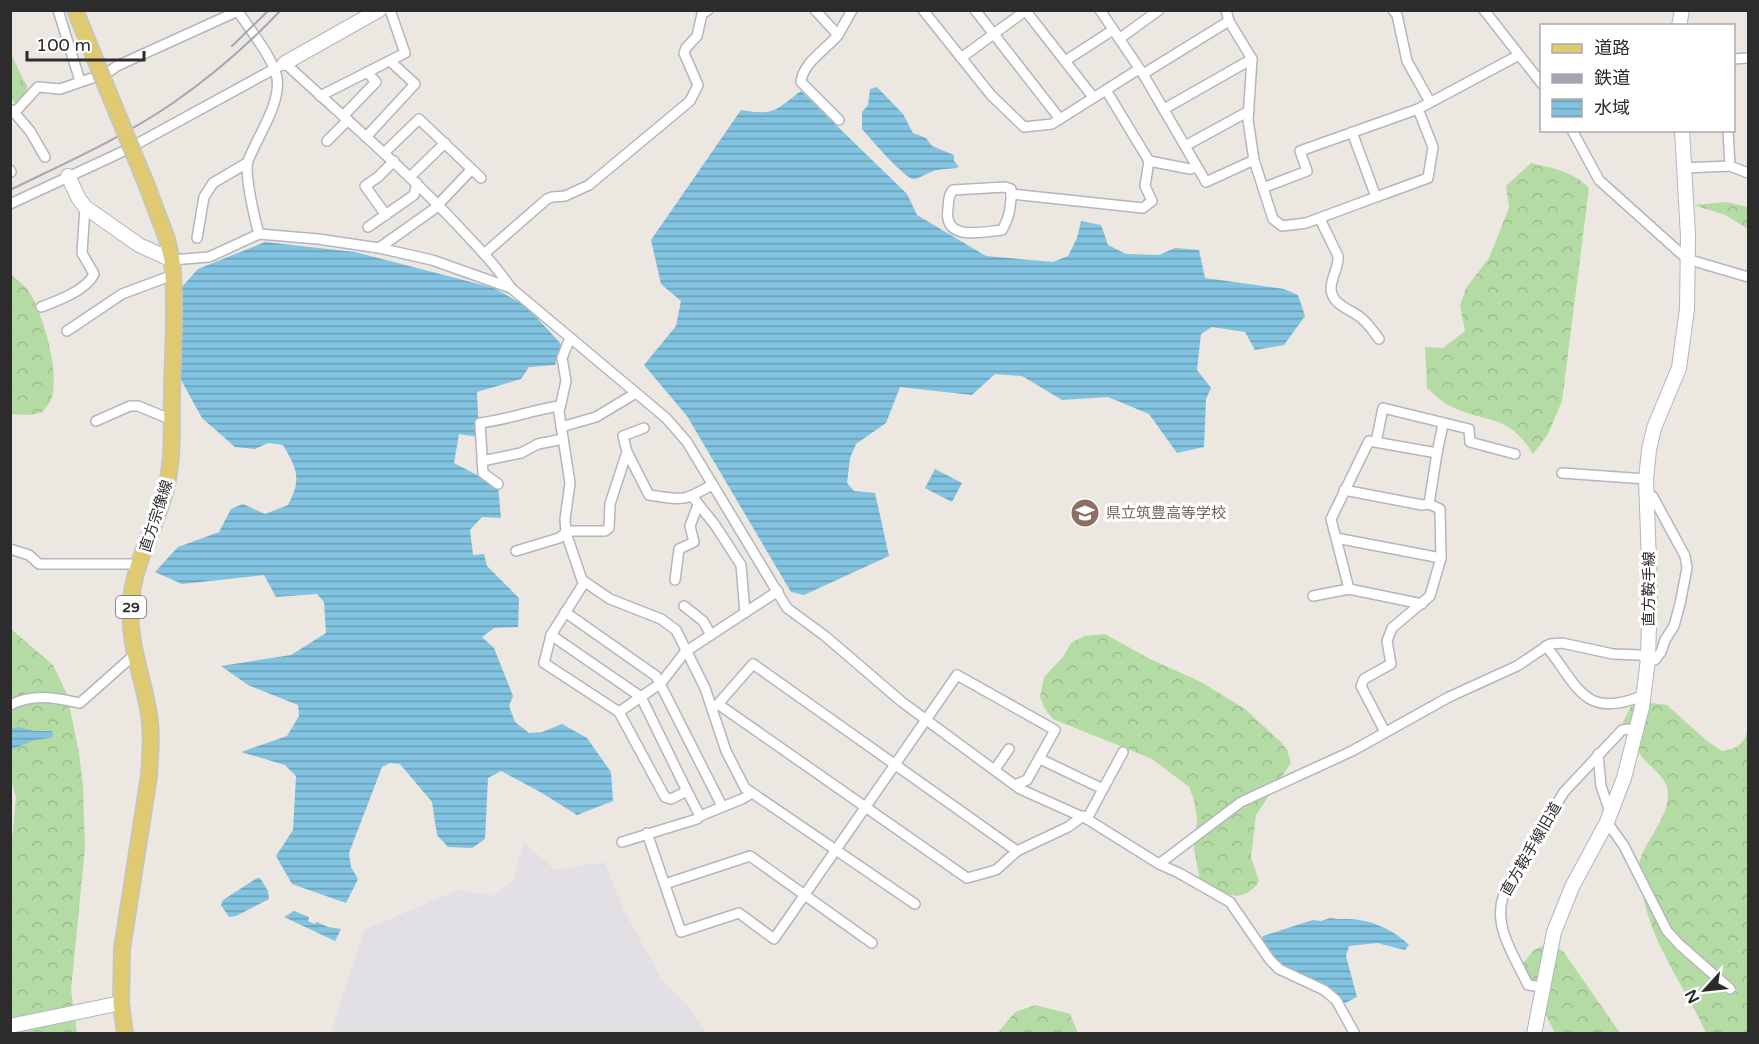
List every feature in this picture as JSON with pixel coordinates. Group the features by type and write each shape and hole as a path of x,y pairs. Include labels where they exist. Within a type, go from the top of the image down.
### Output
{"main road":[{"name":"直方宗像線","path":"75,10 147,186 167,240 172,268 172,444 166,490 149,534 131,599 134,655 150,722 151,751 122,949 121,1003 125,1034"},
{"path":"279,66 379,10"},
{"name":"直方鞍手線","path":"1534,1034 1554,932 1572,887 1609,817 1624,778 1642,707 1648,659 1650,590 1646,485 1648,450 1654,428 1679,368 1687,309 1687,201 1682,132"},
{"path":"68,176 85,207 172,268"},
{"path":"10,1026 121,1003"}],"street":[{"path":"58,10 80,81"},
{"path":"320,96 405,53 390,10"},
{"path":"815,10 838,35"},
{"path":"839,120 801,82 802,75 811,62 838,35 852,10"},
{"path":"923,10 991,95 1024,127 1052,124 1093,97 1229,21"},
{"path":"975,10 1060,119"},
{"path":"1100,10 1164,109 1206,182 1254,160"},
{"path":"1119,39 1160,10"},
{"path":"1227,10 1229,21 1252,59 1248,120 1254,160 1273,219 1282,226 1294,226 1320,219 1428,178 1433,147 1418,109"},
{"path":"1394,10 1407,61 1430,102"},
{"path":"1484,10 1540,81"},
{"path":"45,157 30,131 13,110 38,87 60,89 107,73 117,66 237,11 279,66 320,96 385,152 438,204 484,254 511,288 666,418 687,442 787,608 825,636 926,720 1015,785 1085,817 1159,864 1230,902 1270,960 1279,969 1324,990 1336,1000 1355,1034"},
{"path":"961,58 1025,11 1093,97"},
{"path":"484,254 513,227 535,212 547,199 564,196 589,185 690,101 698,85 684,53 697,36 703,12"},
{"path":"1065,61 1113,30"},
{"path":"1263,188 1307,171 1300,151 1418,109 1519,55"},
{"path":"1164,109 1252,59"},
{"path":"366,137 415,84 390,61"},
{"path":"197,238 204,197 213,183 247,163 258,141 277,92 279,66"},
{"path":"10,204 124,151 279,66"},
{"path":"327,141 376,82 367,72"},
{"path":"1011,194 1143,208 1152,201 1145,186 1149,161 1106,90"},
{"path":"1185,146 1249,111"},
{"path":"385,152 419,119 481,178"},
{"path":"1352,132 1376,196"},
{"path":"1573,132 1599,180 1687,259 1749,277"},
{"path":"1728,132 1730,166"},
{"path":"368,227 414,195 414,180 445,143"},
{"path":"386,215 365,186 394,161"},
{"path":"1149,161 1190,169 1197,167"},
{"path":"247,163 259,234"},
{"path":"1683,168 1730,166 1749,173"},
{"path":"379,248 438,204 471,170"},
{"path":"1005,187 1011,189 1011,194 1008,221 1002,230 965,234 953,228 946,216 950,194 953,190 1005,187"},
{"path":"41,307 62,300 91,280 94,274 82,253 85,207"},
{"path":"1320,219 1338,256 1339,262 1331,287 1335,300 1361,318 1378,339"},
{"path":"67,331 122,294 172,268 208,257 259,234 318,238 379,248 432,260 511,288"},
{"path":"570,338 562,358 566,381 559,406 570,483 565,519 574,561 584,584 610,599 661,619 676,630 684,644 685,652 715,707 726,751 745,788 915,904"},
{"path":"561,427 596,417 636,393"},
{"path":"96,421 130,406 138,406 172,420"},
{"path":"498,484 483,473 480,423 501,421 523,413 559,406"},
{"path":"1376,442 1383,408 1469,429 1470,442 1515,454"},
{"path":"1429,504 1443,424"},
{"path":"644,428 623,436 627,452 649,495 681,500 712,485"},
{"path":"482,461 521,453 538,444 563,439"},
{"path":"1349,589 1331,519 1369,441 1437,453"},
{"path":"516,551 559,538 566,532 605,531 609,528 610,504 627,452"},
{"path":"1159,864 1242,802 1352,751 1449,697 1517,666 1546,646 1562,642 1613,654 1640,655 1655,660 1674,626 1688,568 1685,556 1646,485 1562,473"},
{"path":"1344,490 1422,505 1429,504 1440,509 1441,558 1430,596 1392,628 1387,641 1391,664 1364,679 1361,686 1385,732"},
{"path":"692,496 715,525 741,565 745,613"},
{"path":"675,580 679,549 694,542 690,526 698,505"},
{"path":"1336,538 1441,558"},
{"path":"10,549 29,555 39,564 140,564"},
{"path":"584,584 551,635 544,663 619,712 665,797 671,799 687,790"},
{"path":"1313,596 1349,589 1422,604"},
{"path":"619,712 661,683 685,652 778,591"},
{"path":"684,606 703,621 711,635"},
{"path":"565,612 656,676 722,806"},
{"path":"551,635 641,697 700,816"},
{"path":"1546,646 1581,693 1594,703 1621,703 1642,696"},
{"path":"10,705 30,698 45,697 80,703 134,655"},
{"path":"715,707 753,664 1017,851"},
{"path":"647,833 681,932 739,913 774,939 806,896 957,675 1055,730 1027,780 1015,785"},
{"path":"715,707 866,807 967,878 996,870 1017,851 1085,817 1123,752"},
{"name":"直方鞍手線旧道","path":"1543,987 1528,985 1503,931 1500,907 1510,881 1564,792 1622,730 1636,731"},
{"path":"995,769 1010,749"},
{"path":"1598,754 1601,786 1609,817 1667,931 1730,989"},
{"path":"1040,759 1103,789"},
{"path":"622,842 697,819 752,793"},
{"path":"665,884 750,856 872,943"}],"shaded area":[{"path":"524,842 555,870 604,862 625,912 662,980 691,1010 707,1033 331,1033 364,930 458,890 492,896 513,881"}],"green space":[{"path":"11,54 28,89 16,104 11,99"},
{"path":"1531,163 1569,174 1589,188 1562,401 1548,434 1533,454 1524,441 1507,426 1450,406 1427,388 1425,347 1443,348 1465,331 1460,305 1466,288 1489,258 1509,208 1506,186"},
{"path":"1726,202 1748,207 1748,229 1725,215 1694,205"},
{"path":"11,274 28,290 34,300 45,328 52,360 54,375 51,400 43,412 30,415 11,414"},
{"path":"11,629 53,665 67,694 79,753 83,786 85,848 71,990 77,1033 11,1033 10,862 16,797 11,780"},
{"path":"1105,634 1150,659 1201,682 1245,709 1287,750 1291,763 1256,815 1251,857 1259,881 1246,894 1223,893 1200,881 1194,849 1197,819 1189,787 1152,759 1053,719 1045,709 1040,697 1044,677 1063,657 1071,643 1084,636"},
{"path":"1644,702 1667,705 1707,741 1722,751 1739,745 1748,730 1748,1033 1706,1033 1655,936 1648,916 1639,881 1639,865 1664,813 1668,794 1662,778 1633,745 1623,722 1631,706"},
{"path":"1549,943 1563,951 1620,1033 1555,1033 1525,973 1524,962 1534,950"},
{"path":"1035,1005 1070,1014 1078,1033 998,1033 1015,1012"}],"water":[{"path":"877,87 903,114 913,133 926,138 932,146 954,155 954,161 959,167 934,171 913,179 895,165 862,129 862,112 868,105 870,89"},
{"path":"801,91 907,194 917,215 986,256 1053,262 1068,256 1077,238 1081,221 1101,225 1108,245 1126,254 1159,255 1175,248 1199,250 1205,278 1284,289 1298,295 1305,316 1284,345 1255,350 1245,332 1212,327 1201,334 1197,370 1211,388 1206,399 1204,447 1177,453 1149,414 1108,397 1062,400 1022,376 995,374 972,395 900,387 886,423 856,444 850,458 847,483 854,491 875,493 889,556 804,595 791,592 687,416 644,365 676,326 681,301 661,284 651,240 741,110 769,112 780,107"},
{"path":"265,242 355,252 494,288 526,306 561,344 555,365 529,367 521,379 477,392 479,437 459,434 454,463 498,486 501,518 482,517 470,530 473,555 484,554 487,566 519,598 518,627 494,628 482,637 494,648 513,696 509,706 515,722 529,733 542,732 562,724 587,738 611,772 613,801 577,815 501,771 488,778 485,839 472,848 448,847 437,835 432,802 400,764 390,763 382,767 349,853 351,867 358,879 346,903 292,884 276,856 293,830 296,776 285,765 241,752 287,736 299,716 298,705 248,685 221,666 291,655 326,633 324,602 317,594 276,597 264,575 182,584 155,572 178,547 219,532 231,509 243,504 265,514 288,505 295,488 296,474 283,445 268,443 255,449 235,447 202,418 175,369 180,289 198,269"},
{"path":"935,469 962,483 952,502 925,488"},
{"path":"19,727 34,731 52,731 53,736 34,740 11,750 11,728"},
{"path":"260,878 268,891 269,899 236,916 229,917 221,905 223,900"},
{"path":"294,911 309,917 308,921 314,924 317,922 341,929 335,941 284,917"},
{"path":"1330,918 1355,919 1373,923 1393,932 1409,945 1405,950 1377,943 1349,946 1346,956 1357,997 1343,1004 1333,992 1280,965 1261,940 1263,936 1313,920 1321,921"}],"railway":[{"path":"232,46 269,10"},
{"path":"10,190 114,139 154,116 229,60 281,10"}],"place":[{"name":"県立筑豊高等学校","path":"1085,513"}]}
